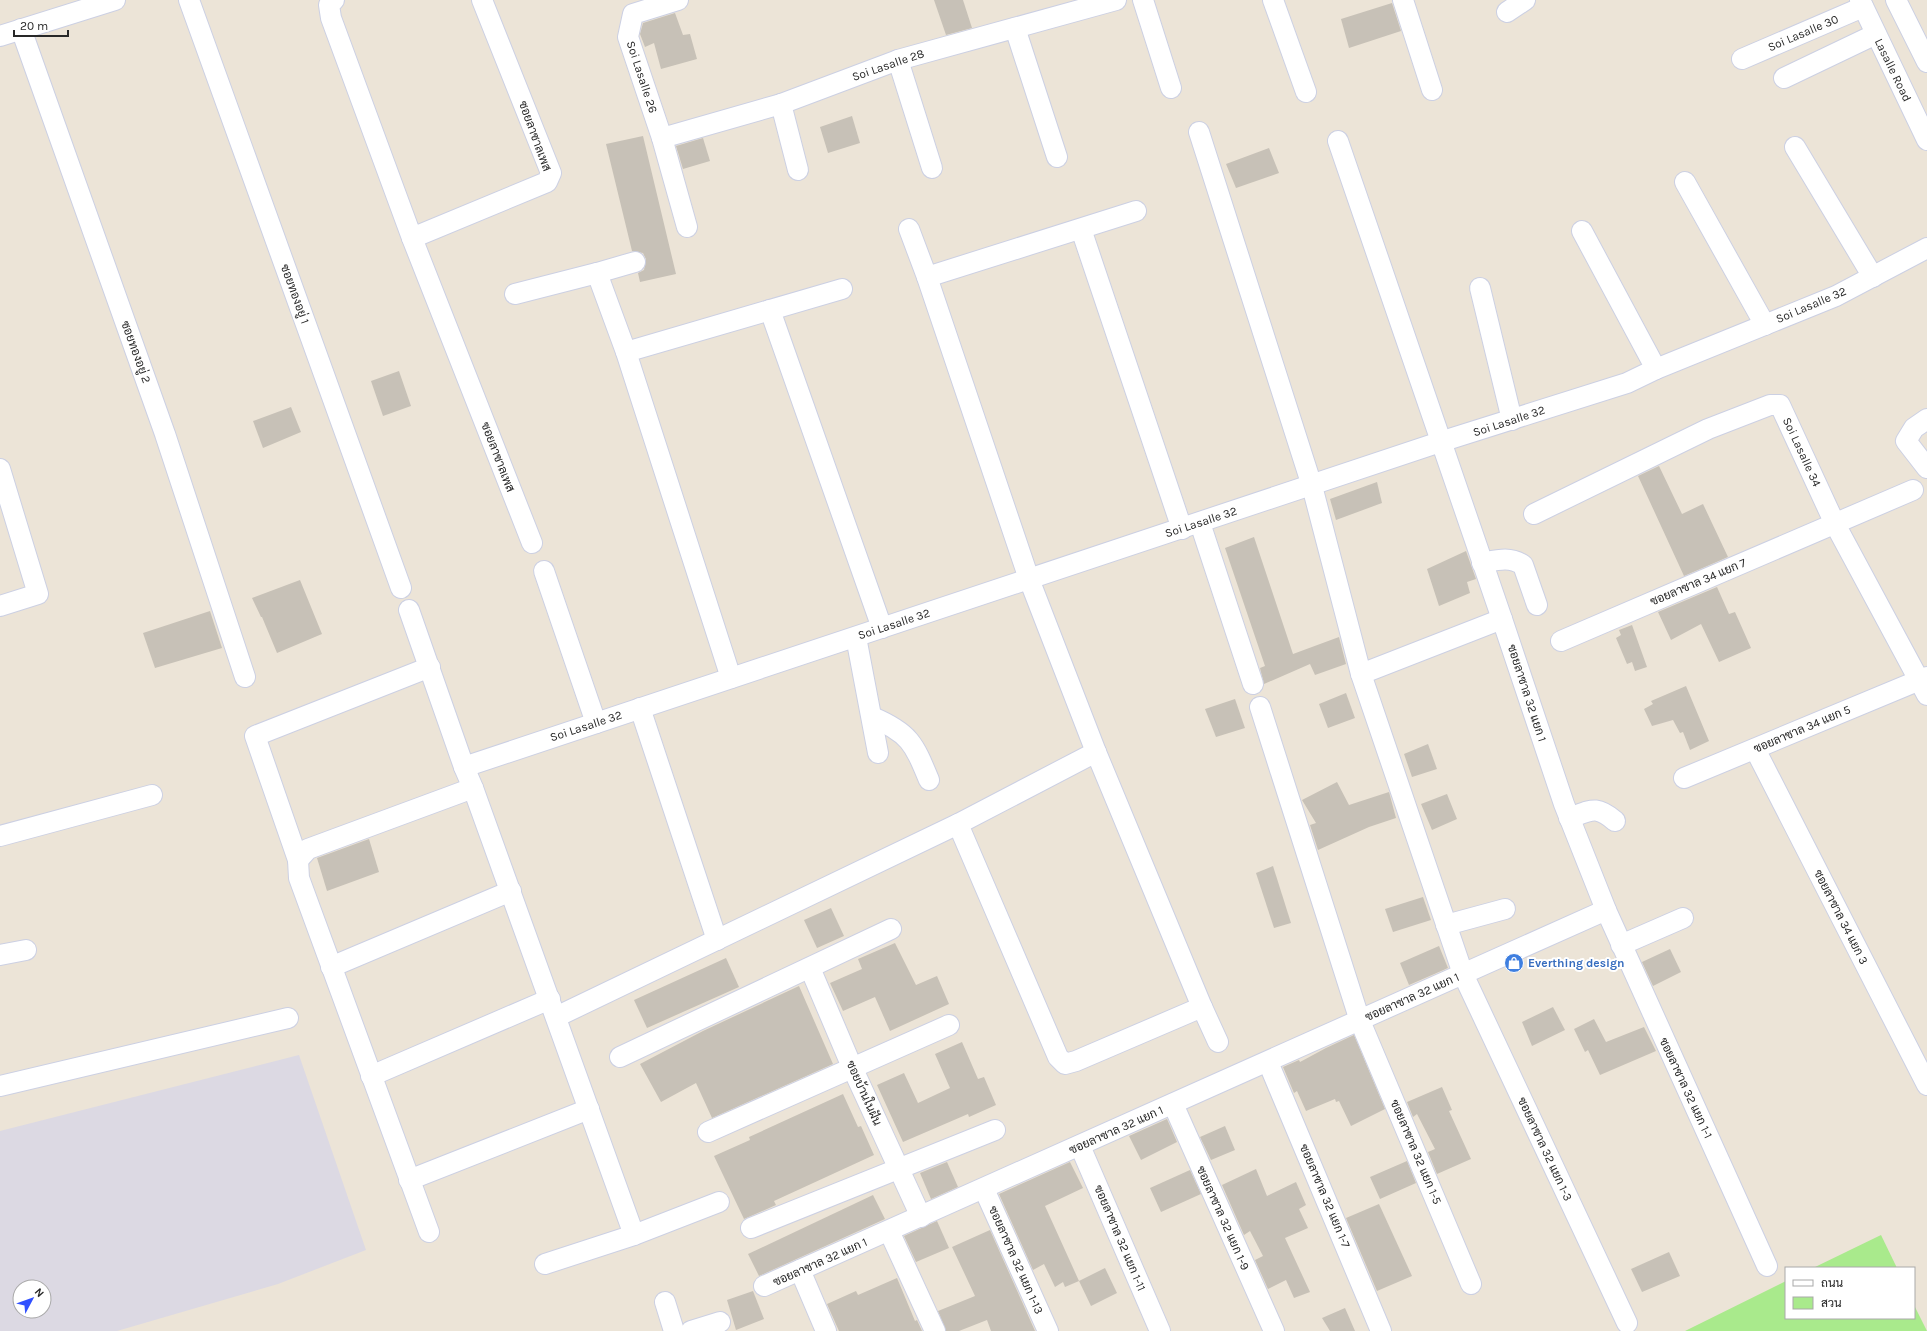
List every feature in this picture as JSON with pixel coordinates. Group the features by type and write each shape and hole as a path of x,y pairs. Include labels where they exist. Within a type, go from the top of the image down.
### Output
{"street":[{"path":"0,36 115,0"},
{"name":"ซอยทองอยู่ 1","path":"189,0 402,588"},
{"name":"ซอยลาซาลเพส","path":"334,0 329,5 331,18 412,238 532,543"},
{"name":"ซอยลาซาลเพส","path":"412,238 546,182 551,173 482,0"},
{"name":"Soi Lasalle 26","path":"662,138 628,38 633,14 678,0"},
{"name":"Soi Lasalle 28","path":"662,138 781,104 898,60 1116,0"},
{"path":"1143,0 1172,88"},
{"path":"1273,0 1306,92"},
{"path":"1403,0 1432,90"},
{"path":"1507,12 1525,0"},
{"path":"1898,1 1927,62"},
{"name":"Lasalle Road","path":"1861,4 1927,140"},
{"name":"Soi Lasalle 30","path":"1742,59 1861,4"},
{"path":"1015,28 1057,157"},
{"name":"ซอยทองอยู่ 2","path":"21,29 165,434 245,677"},
{"path":"1784,78 1876,34"},
{"path":"898,60 932,168"},
{"path":"781,104 798,170"},
{"name":"ซอยลาซาล 32 แยก 1-3","path":"1199,132 1312,486 1361,674 1463,974 1627,1323"},
{"path":"662,138 687,227"},
{"name":"ซอยลาซาล 32 แยก 1","path":"764,1286 1606,910 1569,818 1338,141"},
{"path":"1795,147 1873,277"},
{"path":"1684,182 1765,325"},
{"path":"927,278 1136,211"},
{"path":"909,229 1029,579 1096,752 1218,1042"},
{"path":"1081,229 1191,526 1253,684"},
{"path":"1582,231 1656,369"},
{"name":"Soi Lasalle 32","path":"464,767 1312,486 1440,442 1627,383 1656,369 1836,296 1927,248"},
{"path":"515,294 635,262"},
{"path":"597,273 626,352 731,678"},
{"path":"1480,288 1512,420"},
{"path":"626,352 842,289"},
{"path":"770,310 882,628"},
{"name":"Soi Lasalle 34","path":"1534,514 1708,429 1770,405 1777,405 1782,408 1836,524 1924,684"},
{"path":"1927,419 1914,428 1906,441 1927,468"},
{"path":"0,469 38,594 0,606"},
{"name":"ซอยลาซาล 34 แยก 7","path":"1561,641 1913,490"},
{"path":"1482,563 1506,559 1518,561 1523,565 1537,606"},
{"path":"544,571 596,723"},
{"path":"409,610 464,767 511,891 634,1235"},
{"path":"1361,674 1502,619"},
{"path":"856,637 878,753"},
{"path":"429,1232 299,878 298,860 255,736 430,667"},
{"name":"ซอยลาซาล 34 แยก 5","path":"1684,778 1924,684"},
{"name":"ซอยลาซาล 32 แยก 1-5","path":"1260,707 1360,1021 1471,1284"},
{"path":"640,708 717,940"},
{"path":"872,717 890,724 902,733 916,748 930,780"},
{"name":"ซอยลาซาล 34 แยก 3","path":"1756,749 1927,1084"},
{"path":"371,1076 553,1008 717,940 958,824 1096,752"},
{"path":"298,860 308,849 473,788"},
{"path":"0,836 152,795"},
{"path":"1569,818 1594,810 1603,811 1615,821"},
{"path":"958,824 1058,1057 1065,1064 1076,1061 1202,1007"},
{"path":"331,967 511,891"},
{"path":"1446,925 1505,910"},
{"name":"ซอยลาซาล 32 แยก 1-1","path":"1606,910 1767,1266"},
{"path":"1621,945 1683,918"},
{"path":"620,1057 891,929"},
{"path":"0,955 26,950"},
{"name":"ซอยบ้านในฝัน","path":"810,968 852,1066 921,1217"},
{"path":"0,1086 288,1018"},
{"path":"708,1132 852,1066 949,1025"},
{"name":"ซอยลาซาล 32 แยก 1-7","path":"1268,1062 1381,1331"},
{"name":"ซอยลาซาล 32 แยก 1-9","path":"1173,1104 1274,1331"},
{"path":"409,1180 589,1109"},
{"path":"751,1228 900,1170 995,1130"},
{"name":"ซอยลาซาล 32 แยก 1-11","path":"1080,1146 1160,1331"},
{"name":"ซอยลาซาล 32 แยก 1-13","path":"984,1189 1048,1331"},
{"path":"545,1264 634,1235 719,1202"},
{"path":"889,1231 935,1331"},
{"path":"800,1270 826,1331"},
{"path":"664,1302 674,1331"},
{"path":"691,1331 720,1322"}],"shaded area":[{"path":"299,1055 366,1250 278,1284 117,1331 0,1331 0,1131"}],"green space":[{"path":"1881,1235 1897,1267 1815,1267"},
{"path":"1785,1281 1785,1319 1915,1319 1915,1307 1927,1331 1685,1331"}],"building":[{"path":"934,0 963,0 972,28 946,35"},
{"path":"1392,3 1401,31 1349,48 1341,19"},
{"path":"675,13 683,35 690,34 697,59 661,69 654,43 645,47 640,34 643,23"},
{"path":"852,116 860,143 828,153 820,127"},
{"path":"643,136 676,274 640,282 638,273 644,270 646,259 643,253 632,251 606,144"},
{"path":"703,138 710,161 683,169 676,146"},
{"path":"1269,148 1279,173 1236,188 1226,164"},
{"path":"399,371 411,406 383,416 371,381"},
{"path":"291,407 301,432 263,448 253,421"},
{"path":"1659,466 1682,514 1703,504 1728,557 1684,576 1638,476"},
{"path":"1377,482 1382,503 1336,520 1330,499"},
{"path":"1254,537 1293,654 1339,637 1346,664 1315,675 1310,664 1264,684 1260,668 1265,666 1225,548"},
{"path":"1466,551 1476,579 1467,582 1470,593 1439,606 1427,569"},
{"path":"300,580 322,634 277,653 262,617 252,598"},
{"path":"1717,587 1729,614 1735,612 1751,648 1719,662 1701,624 1671,640 1658,612"},
{"path":"210,611 222,648 155,668 143,633"},
{"path":"1632,625 1647,667 1635,671 1632,662 1627,664 1616,638 1621,635 1619,630"},
{"path":"1686,686 1709,741 1690,750 1683,732 1680,733 1673,720 1652,726 1644,709 1653,704 1651,701"},
{"path":"1346,693 1355,718 1328,728 1319,704"},
{"path":"1235,699 1245,728 1216,737 1205,709"},
{"path":"1428,744 1437,769 1412,777 1404,754"},
{"path":"1337,782 1349,805 1389,792 1396,818 1369,827 1318,850 1310,825 1316,823 1302,800"},
{"path":"1447,794 1457,819 1432,830 1421,804"},
{"path":"369,839 379,872 327,891 317,858"},
{"path":"1273,866 1291,923 1274,928 1256,873"},
{"path":"1423,897 1431,920 1393,932 1385,909"},
{"path":"831,908 844,936 817,948 804,920"},
{"path":"895,943 916,985 937,976 949,1004 890,1031 875,997 843,1011 830,983 862,969 858,959"},
{"path":"1439,946 1448,968 1409,985 1400,963"},
{"path":"1670,949 1681,972 1653,986 1642,962"},
{"path":"726,958 739,987 647,1028 634,1000"},
{"path":"799,986 833,1064 712,1118 696,1083 661,1102 640,1064 703,1031"},
{"path":"1553,1007 1565,1030 1532,1046 1522,1022"},
{"path":"1594,1019 1606,1042 1644,1027 1656,1051 1600,1075 1588,1050 1585,1052 1574,1029"},
{"path":"1354,1035 1385,1109 1351,1126 1339,1101 1336,1102 1335,1099 1306,1111 1297,1091 1294,1093 1283,1067 1299,1060 1300,1062"},
{"path":"962,1042 978,1079 984,1077 996,1105 969,1117 968,1114 903,1142 877,1085 904,1073 918,1103 950,1088 935,1054"},
{"path":"1442,1087 1452,1110 1449,1111 1471,1159 1437,1174 1428,1152 1435,1149 1417,1114 1413,1117 1407,1102"},
{"path":"843,1094 858,1127 861,1126 874,1155 774,1201 776,1205 744,1219 714,1156 750,1140 749,1137"},
{"path":"1167,1119 1177,1142 1141,1160 1129,1136"},
{"path":"1225,1126 1235,1150 1211,1160 1200,1137"},
{"path":"1407,1161 1416,1183 1380,1199 1370,1177"},
{"path":"947,1162 958,1187 931,1199 920,1173"},
{"path":"1070,1162 1083,1188 1045,1206 1079,1281 1065,1287 1063,1282 1055,1287 1044,1264 1033,1270 999,1194"},
{"path":"1256,1169 1267,1196 1296,1182 1306,1205 1299,1209 1308,1228 1285,1238 1310,1292 1294,1298 1286,1280 1268,1289 1255,1260 1263,1256 1250,1231 1244,1235 1222,1185"},
{"path":"1190,1170 1201,1194 1161,1212 1150,1188"},
{"path":"873,1195 885,1219 759,1276 748,1254"},
{"path":"1379,1204 1412,1276 1377,1291 1346,1218"},
{"path":"937,1221 949,1248 916,1262 904,1236"},
{"path":"990,1230 1035,1331 991,1331 987,1320 959,1331 946,1331 938,1311 975,1296 952,1247"},
{"path":"1669,1252 1680,1276 1642,1292 1631,1269"},
{"path":"1105,1268 1117,1293 1091,1306 1079,1281"},
{"path":"897,1278 915,1321 917,1320 922,1331 839,1331 827,1304 856,1291 858,1295"},
{"path":"753,1291 764,1319 736,1330 727,1300"},
{"path":"1345,1308 1355,1331 1330,1331 1322,1318"}],"place":[{"name":"Everthing design","path":"1514,963"}]}
